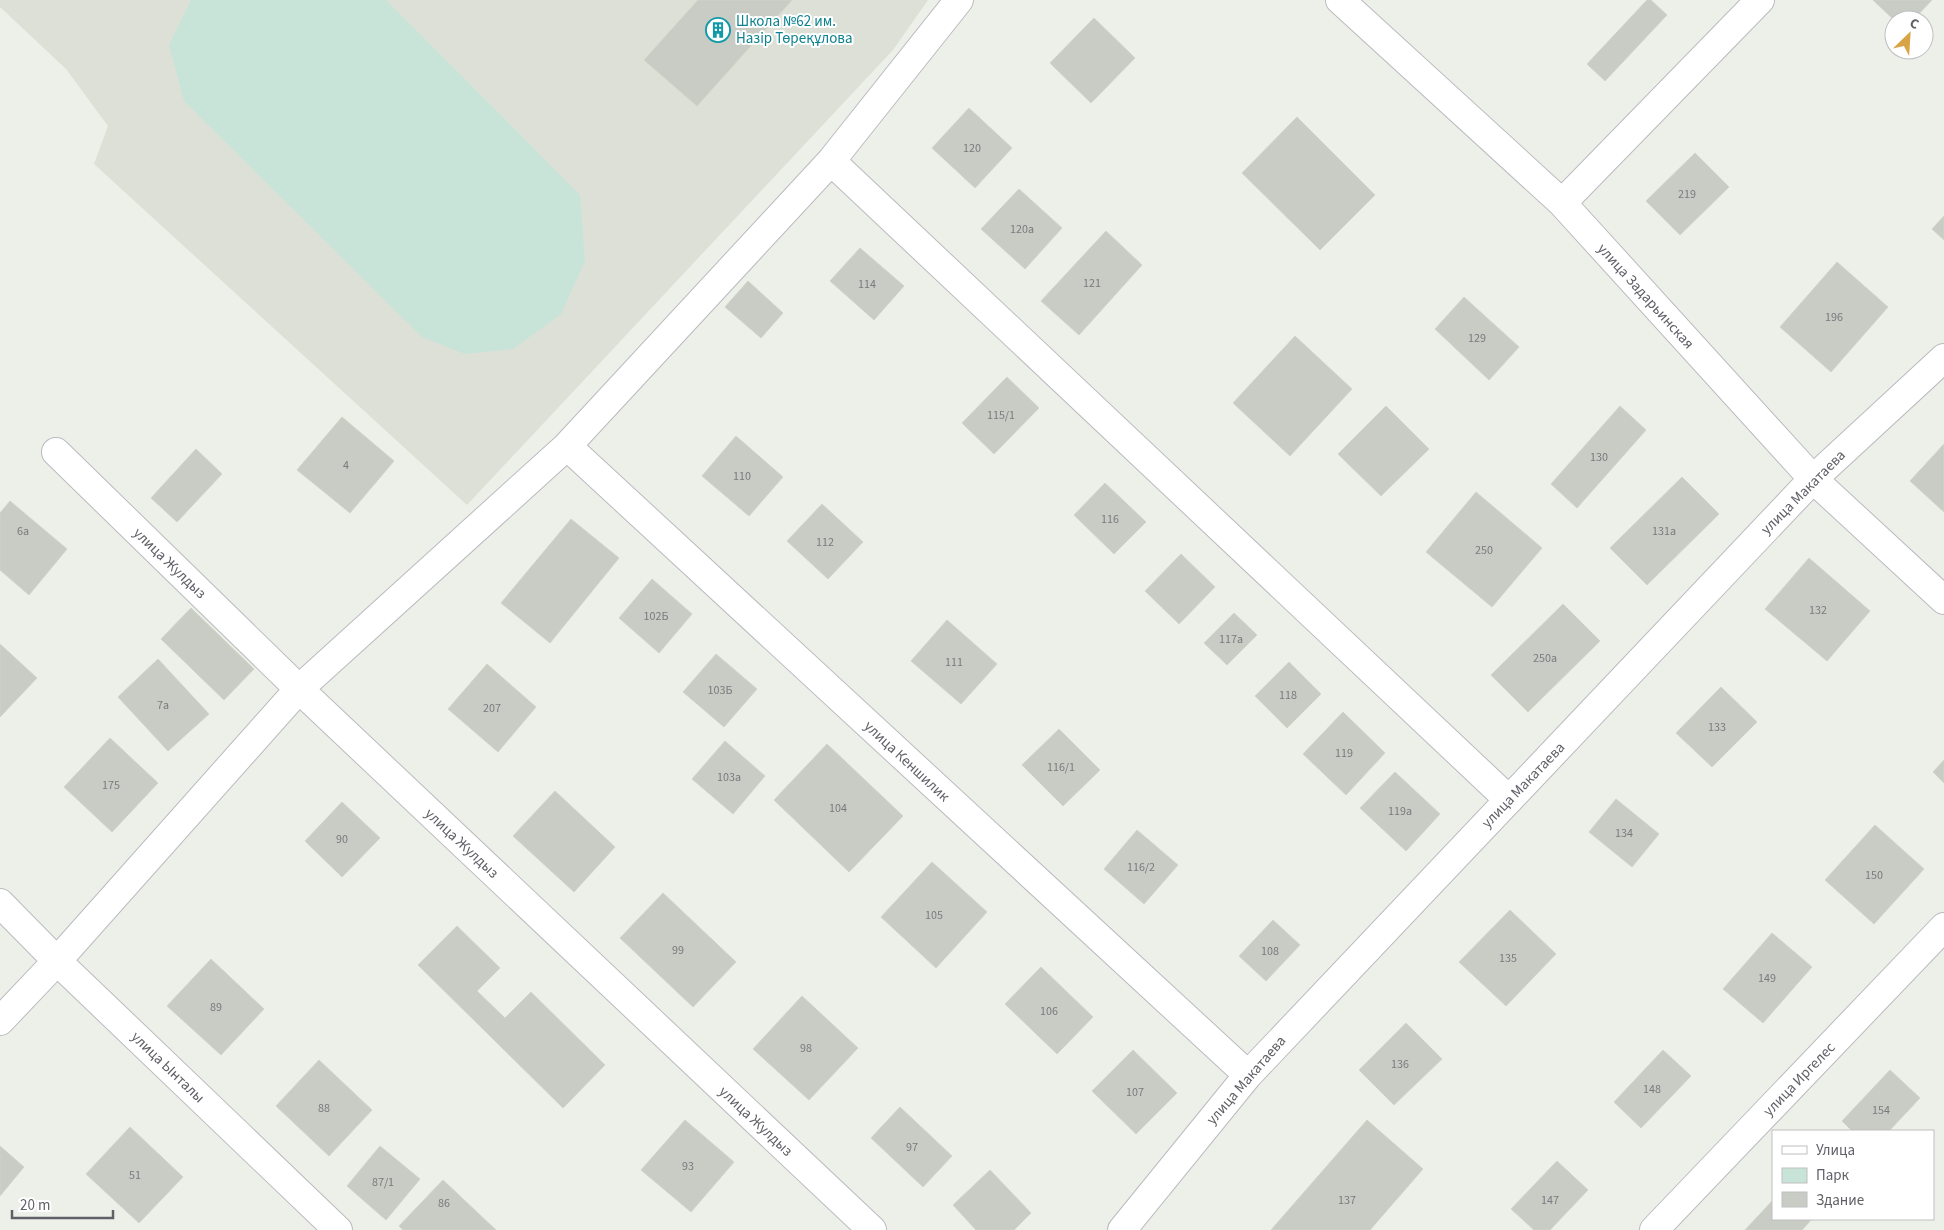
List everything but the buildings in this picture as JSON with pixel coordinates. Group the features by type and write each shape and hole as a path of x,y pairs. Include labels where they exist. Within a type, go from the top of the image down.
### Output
{"street":[{"path":"0,1021 57,961 299,689 567,446 831,161 959,0"},
{"name":"улица Задарьинская","path":"1340,0 1562,203 1813,480 1944,600"},
{"path":"1562,203 1760,0"},
{"path":"831,161 1509,800"},
{"name":"улица Макатаева","path":"1122,1230 1248,1075 1813,480 1944,358"},
{"name":"улица Кеншилик","path":"567,446 1248,1075"},
{"name":"улица Жулдыз","path":"56,452 299,689 872,1230"},
{"name":"улица Ынталы","path":"0,903 57,961 338,1230"},
{"name":"улица Иргелес","path":"1654,1230 1944,927"}],"shaded area":[{"path":"0,0 928,0 893,50 467,505 94,164 108,126 66,69 0,7"}],"green space":[{"path":"191,0 386,0 580,195 585,261 561,314 513,349 465,354 422,337 184,101 169,45"}],"place":[{"name":"Школа №62 им. Назір Төреқұлова","path":"718,30"}]}
